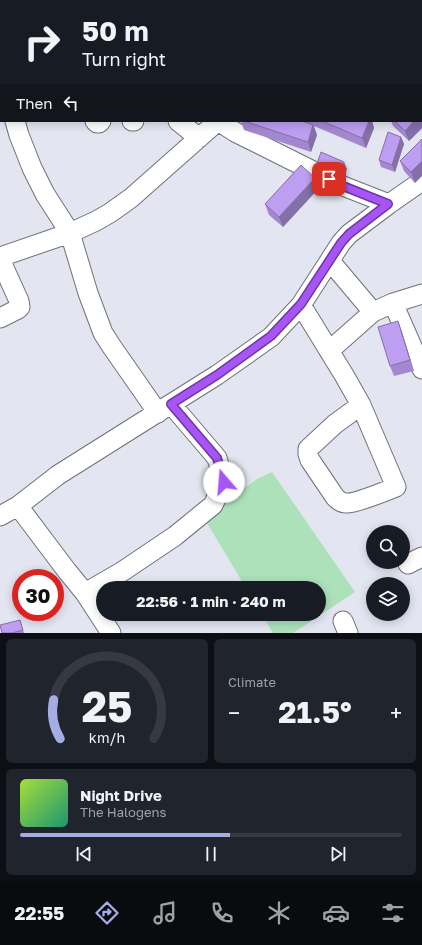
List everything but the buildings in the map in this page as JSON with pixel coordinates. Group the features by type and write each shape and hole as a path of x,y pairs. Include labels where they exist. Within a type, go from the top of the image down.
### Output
{"street":[{"path":"15,122 32,168 45,194 70,233 88,293 103,333 112,347 165,409 217,458 224,482 213,505 180,532 123,571 85,593"},
{"path":"179,122 199,138"},
{"path":"0,318 18,309 20,306 0,258 70,233 110,213 131,198 217,122"},
{"path":"220,122 235,132 343,186 388,204"},
{"path":"0,516 18,506 58,475 217,375 271,336 301,304 341,243 349,234 388,204 422,181"},
{"path":"330,261 373,312"},
{"path":"329,351 373,312 393,303 422,294"},
{"path":"393,303 422,369"},
{"path":"301,304 361,405 396,488 347,504 340,502 335,497 310,460 308,449 335,424 361,405"},
{"path":"18,506 85,593 111,633"}],"green space":[{"path":"272,472 355,592 326,611 326,581 242,581 204,518 257,479"},
{"path":"266,621 311,621 293,633 273,633"}],"route":[{"path":"224,482 217,458 171,404 217,375 271,336 301,304 341,243 349,234 388,204 329,179"}]}
